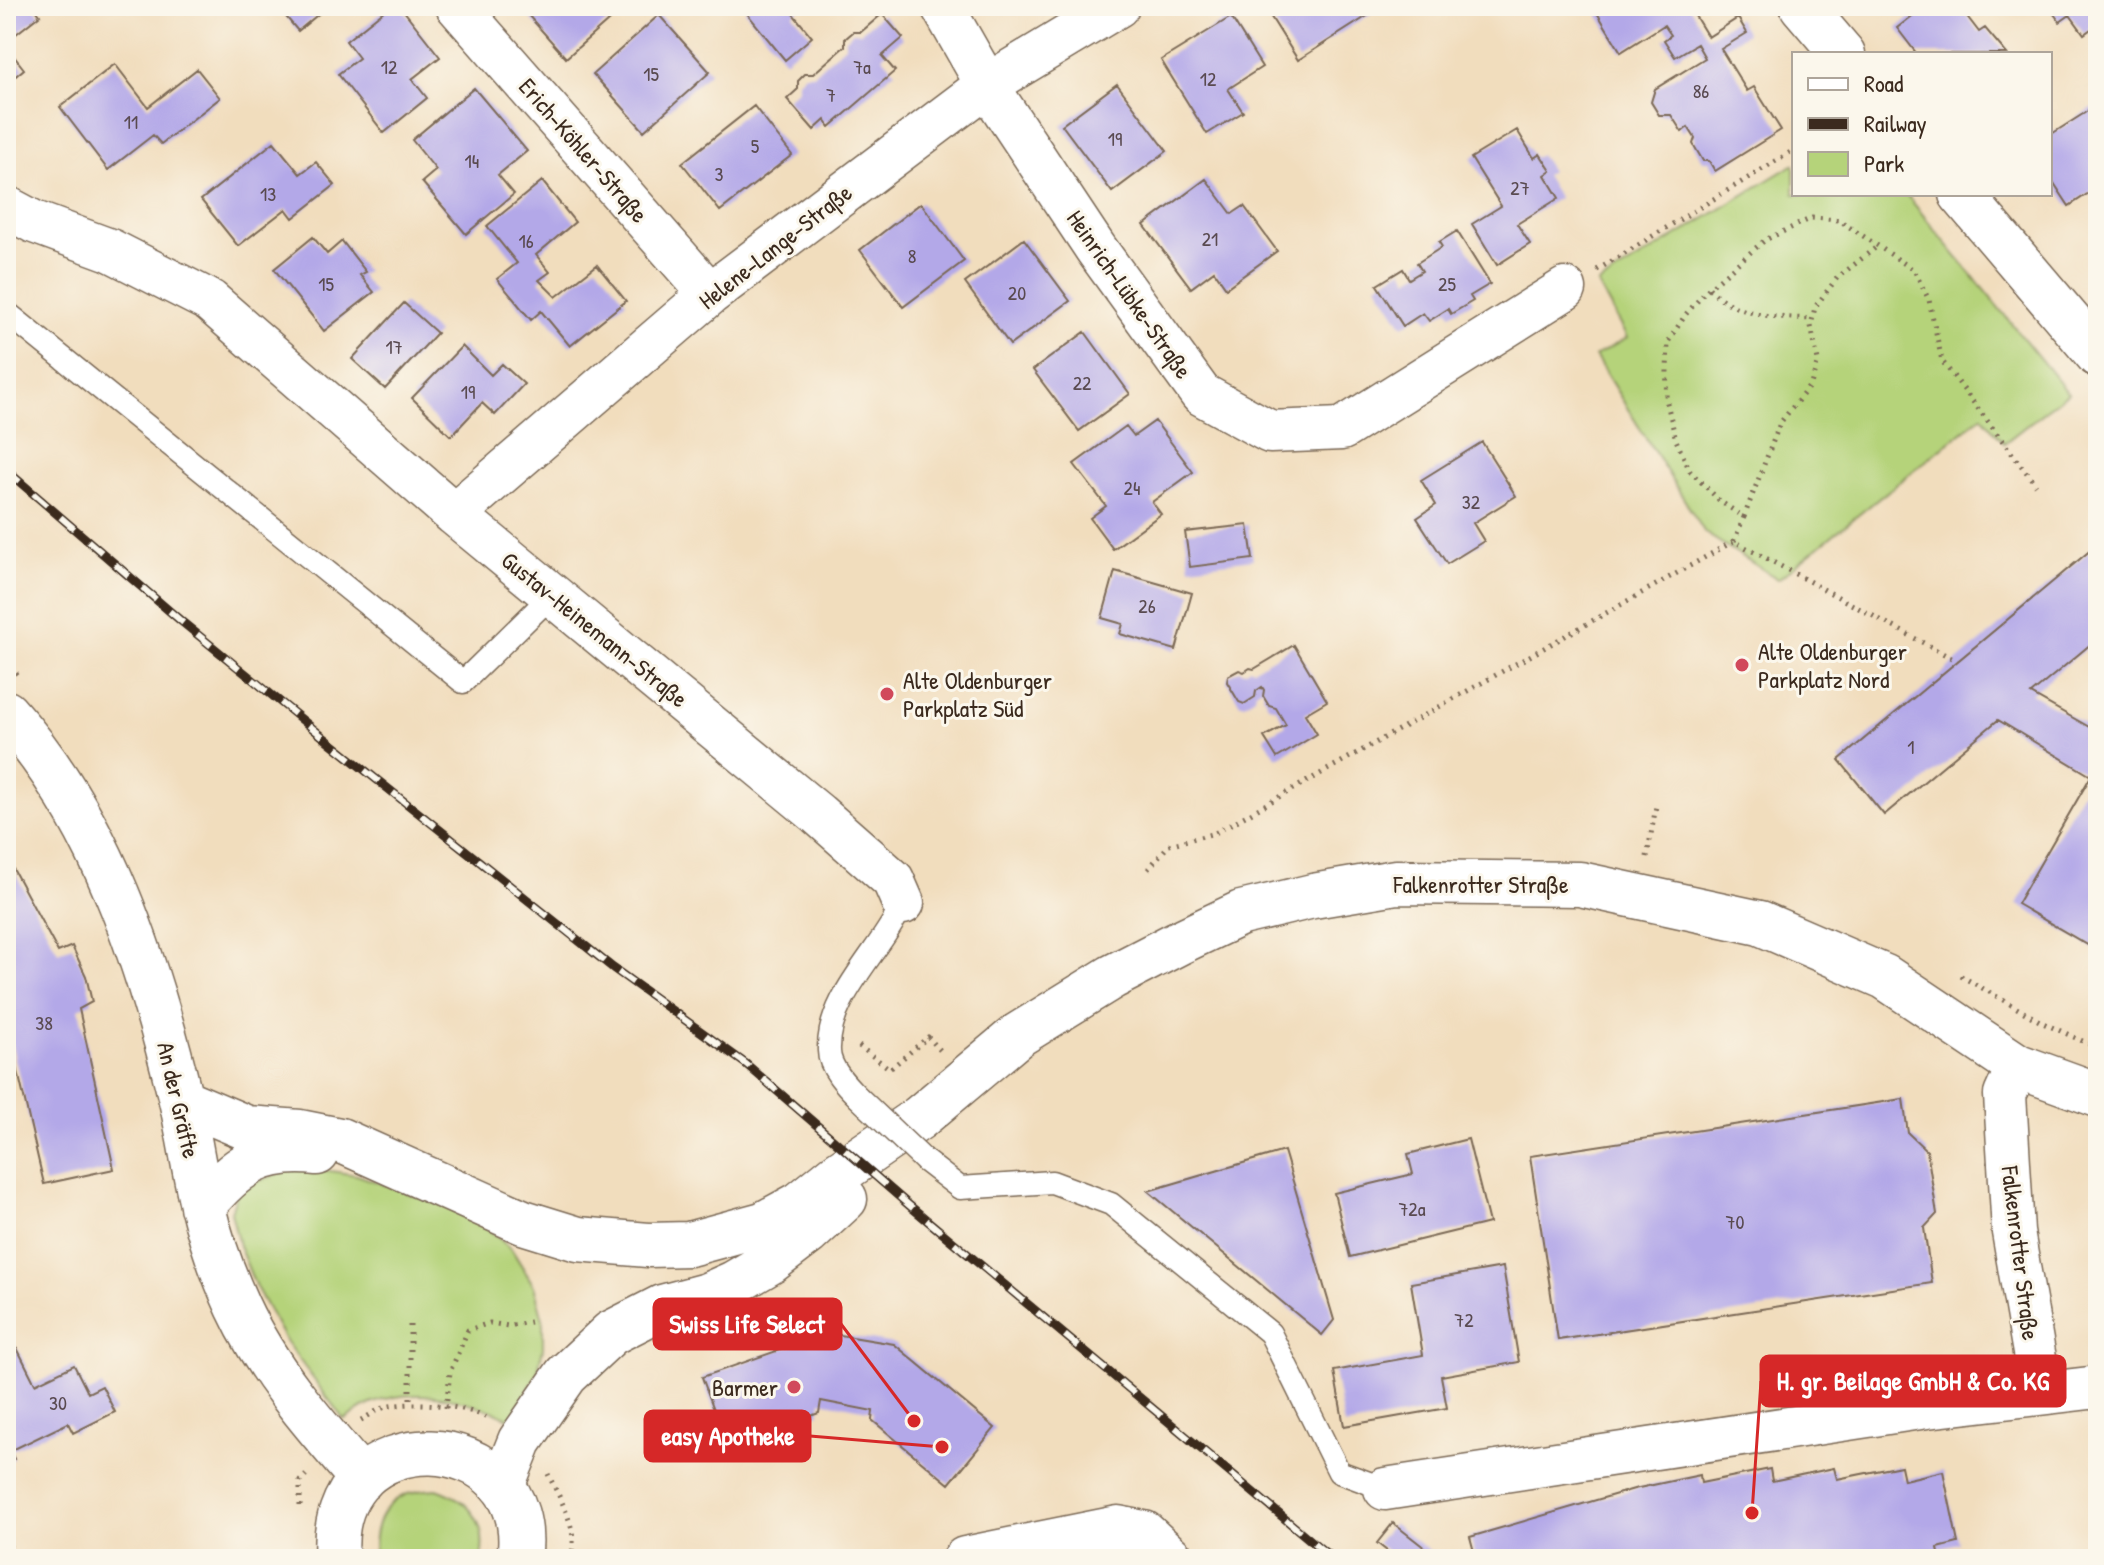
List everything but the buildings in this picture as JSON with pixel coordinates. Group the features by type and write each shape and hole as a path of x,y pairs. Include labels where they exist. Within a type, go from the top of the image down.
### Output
{"main road":[{"path":"1805,7 1841,52"},
{"path":"1963,196 2098,355"},
{"name":"An der Gräfte","path":"6,713 56,778 91,837 125,911 151,985 181,1100 202,1206 238,1307 265,1357 290,1394 362,1479"},
{"name":"Falkenrotter Straße","path":"181,1100 247,1128 300,1132 340,1140 523,1222 578,1239 648,1245 689,1244 763,1224 800,1204 836,1175 919,1118 1018,1035 1112,977 1178,943 1241,913 1313,896 1396,882 1580,884 1760,923 1885,977 2018,1066 2098,1095"},
{"name":"Falkenrotter Straße","path":"502,1486 520,1441 566,1375 611,1333 662,1307 707,1295 734,1283 770,1262 808,1233 855,1189 919,1118"},
{"name":"Falkenrotter Straße","path":"202,1206 232,1173 249,1161 306,1152 388,1161"},
{"path":"337,1559 337,1529 345,1502 362,1479 387,1461 418,1451 449,1453 478,1465 502,1486 516,1513 521,1543 519,1559"},
{"path":"965,1559 1118,1528 1144,1533 1172,1559"}],"street":[{"name":"Erich-Köhler-Straße","path":"457,6 710,294"},
{"name":"Heinrich-Lübke-Straße","path":"942,6 987,85 1096,249 1201,394 1270,432 1342,429 1565,289"},
{"name":"Helene-Lange-Straße","path":"454,514 710,294 987,85 1118,6"},
{"name":"Gustav-Heinemann-Straße","path":"6,207 34,222 110,250 210,301 454,514 829,823 893,880 903,903"},
{"name":"Falkenrotter Straße","path":"2018,1066 2005,1095 2013,1232 2041,1393"},
{"path":"1385,1489 1927,1407 2098,1387"}],"lane":[{"path":"6,312 463,682 553,594"},
{"name":"Gustav-Heinemann-Straße","path":"903,903 892,927 844,994 832,1026 829,1053 843,1082 925,1161 960,1188 1052,1182 1111,1204 1270,1333 1339,1472 1385,1489"}],"path":[{"path":"1565,289 1792,151"},
{"path":"1744,517 1721,502 1690,471 1676,440 1666,399 1668,342 1686,314 1709,288 1765,240 1812,218 1839,220 1914,270 1929,300 1942,361 2036,485"},
{"path":"1148,869 1169,845 1215,833 1734,541 1780,423 1811,384 1818,361 1811,326 1815,307 1837,278 1879,245"},
{"path":"1709,288 1721,301 1752,313 1812,319"},
{"path":"1734,541 1957,661"},
{"path":"1647,857 1656,806"},
{"path":"2043,1023 2098,1048"},
{"path":"890,1069 928,1037 940,1050"},
{"path":"446,1408 450,1372 468,1330 490,1323 508,1326 530,1322"},
{"path":"410,1325 410,1404"},
{"path":"6,1538 16,1559"}],"green space":[{"path":"1792,165 1792,196 1908,196 2068,393 2004,443 1982,416 1778,579 1705,533 1595,356 1627,338 1598,284"},
{"path":"297,1166 357,1175 451,1208 485,1226 512,1250 534,1286 543,1319 543,1348 537,1375 511,1419 460,1400 424,1395 388,1398 344,1420 286,1342 256,1287 239,1246 231,1212 238,1189"},
{"path":"437,1489 459,1500 474,1515 482,1534 481,1559 375,1559 376,1529 387,1508 408,1494"}],"railway":[{"path":"6,470 181,621 322,736 613,968 746,1064 910,1206 1333,1559"}],"place":[{"name":"Alte Oldenburger Parkplatz Nord","path":"1742,665"},
{"name":"Alte Oldenburger Parkplatz Süd","path":"887,694"},
{"name":"Barmer","path":"794,1387"},
{"name":"Swiss Life Select","path":"914,1421"},
{"name":"easy Apotheke","path":"942,1447"},
{"name":"H. gr. Beilage GmbH & Co. KG","path":"1752,1513"}]}
